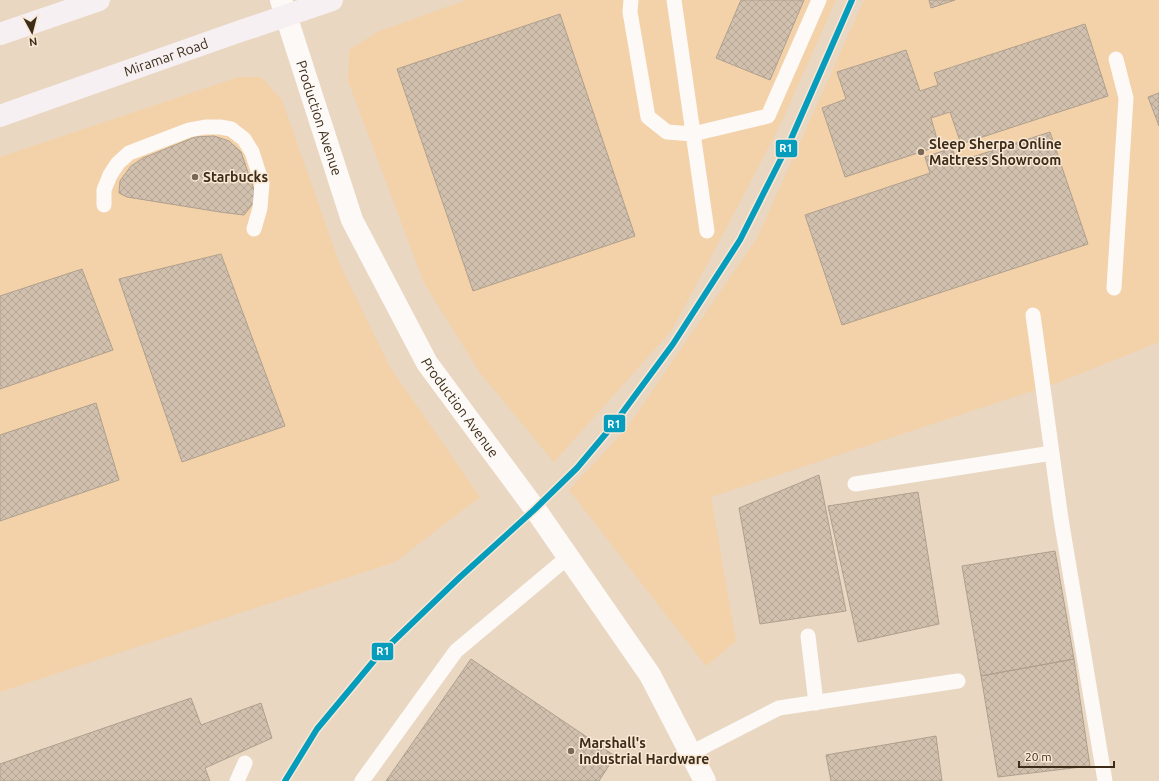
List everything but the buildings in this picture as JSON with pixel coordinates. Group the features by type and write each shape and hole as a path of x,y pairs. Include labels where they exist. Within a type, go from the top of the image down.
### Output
{"main road":[{"path":"0,34 99,0"},
{"name":"Miramar Road","path":"0,116 283,7 332,0"}],"street":[{"name":"Production Avenue","path":"283,7 352,220 427,363 535,509 650,675 705,781"}],"lane":[{"path":"631,0 630,12 648,117 667,132 693,134 768,116 819,0"},
{"path":"674,0 707,231"},
{"path":"1114,288 1126,98 1116,59"},
{"path":"104,205 104,190 110,175 118,163 129,153 189,130 205,127 231,129 244,139 252,152 262,183 260,208 254,230"},
{"path":"1033,316 1061,519 1105,781"},
{"path":"855,484 1052,453"},
{"path":"362,781 456,651 568,557"},
{"path":"808,636 816,703"},
{"path":"691,753 779,708 958,680"},
{"path":"237,781 245,763"}],"shaded area":[{"path":"466,0 836,0 782,121 672,330 554,462 480,373 424,283 348,81 349,50 377,32"},
{"path":"864,0 1159,0 1159,342 1060,382 711,497 736,641 706,666 569,490 626,429 757,238"},
{"path":"239,77 261,77 282,100 340,265 390,367 480,497 395,562 0,692 0,157"}],"transit line":[{"name":"R1","path":"285,781 317,729 377,657 577,468 614,424 673,344 740,240 791,139 852,0"}],"place":[{"name":"Sleep Sherpa Online Mattress Showroom","path":"921,152"},
{"name":"Starbucks","path":"195,177"},
{"name":"Marshall's Industrial Hardware","path":"571,751"}]}
